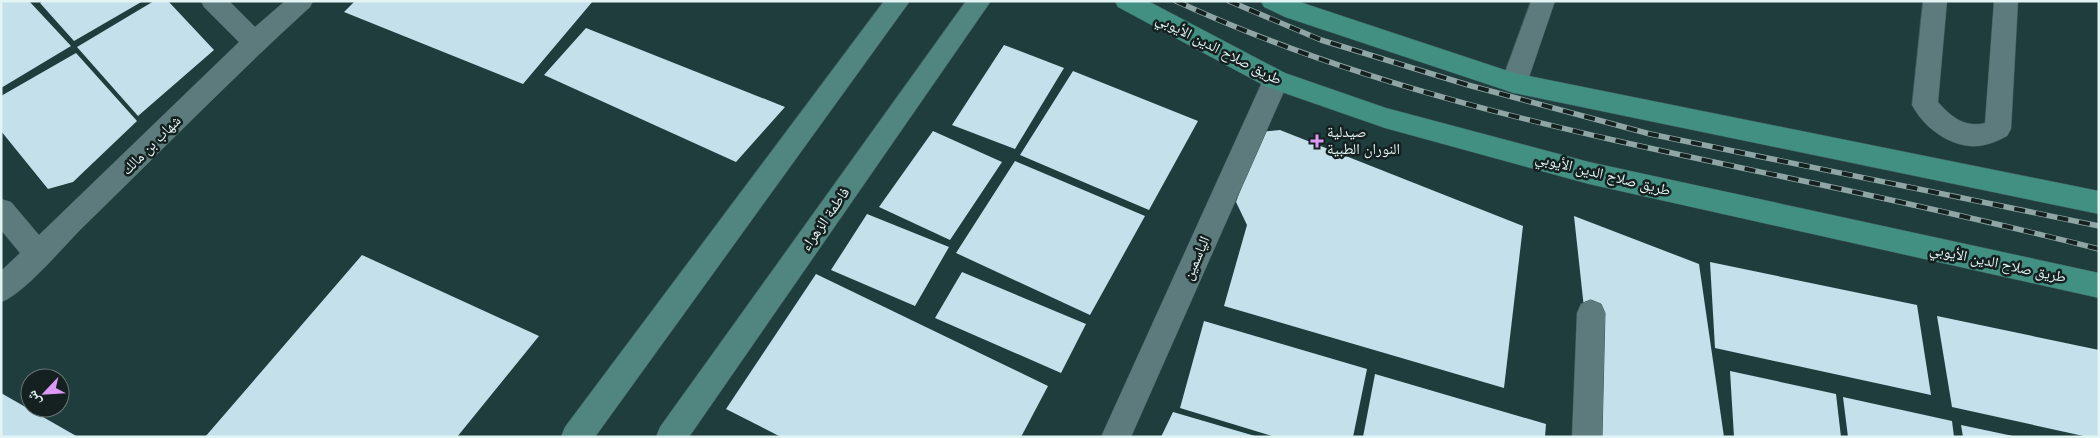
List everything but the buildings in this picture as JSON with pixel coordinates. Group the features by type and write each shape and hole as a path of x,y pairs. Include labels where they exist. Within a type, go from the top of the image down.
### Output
{"main road":[{"path":"576,437 898,1"},
{"name":"فاطمة الزهراء","path":"676,435 979,1"},
{"name":"طريق صلاح الدين الأيوبي","path":"1128,1 1276,80 1385,118 1589,173 2099,286"},
{"path":"1273,1 1341,26 1514,83 2099,203"}],"street":[{"path":"213,1 255,42"},
{"name":"شهاب بن مالك","path":"1,290 39,255 255,42 301,1"},
{"path":"1514,83 1543,1"},
{"path":"1935,1 1925,104 1934,117 1952,130 1971,136 1985,136 1998,129 2006,1"},
{"name":"الياسمين","path":"1116,437 1276,80"},
{"path":"1,210 39,255"},
{"path":"1587,437 1591,313"}],"railway":[{"path":"1176,1 1248,32 1321,59 1471,105 1622,142 1938,210 2099,249"},
{"path":"1229,1 1321,40 1468,85 1650,134 2099,226"}],"place":[{"name":"صيدلية النوران الطبية","path":"1317,141"}]}
